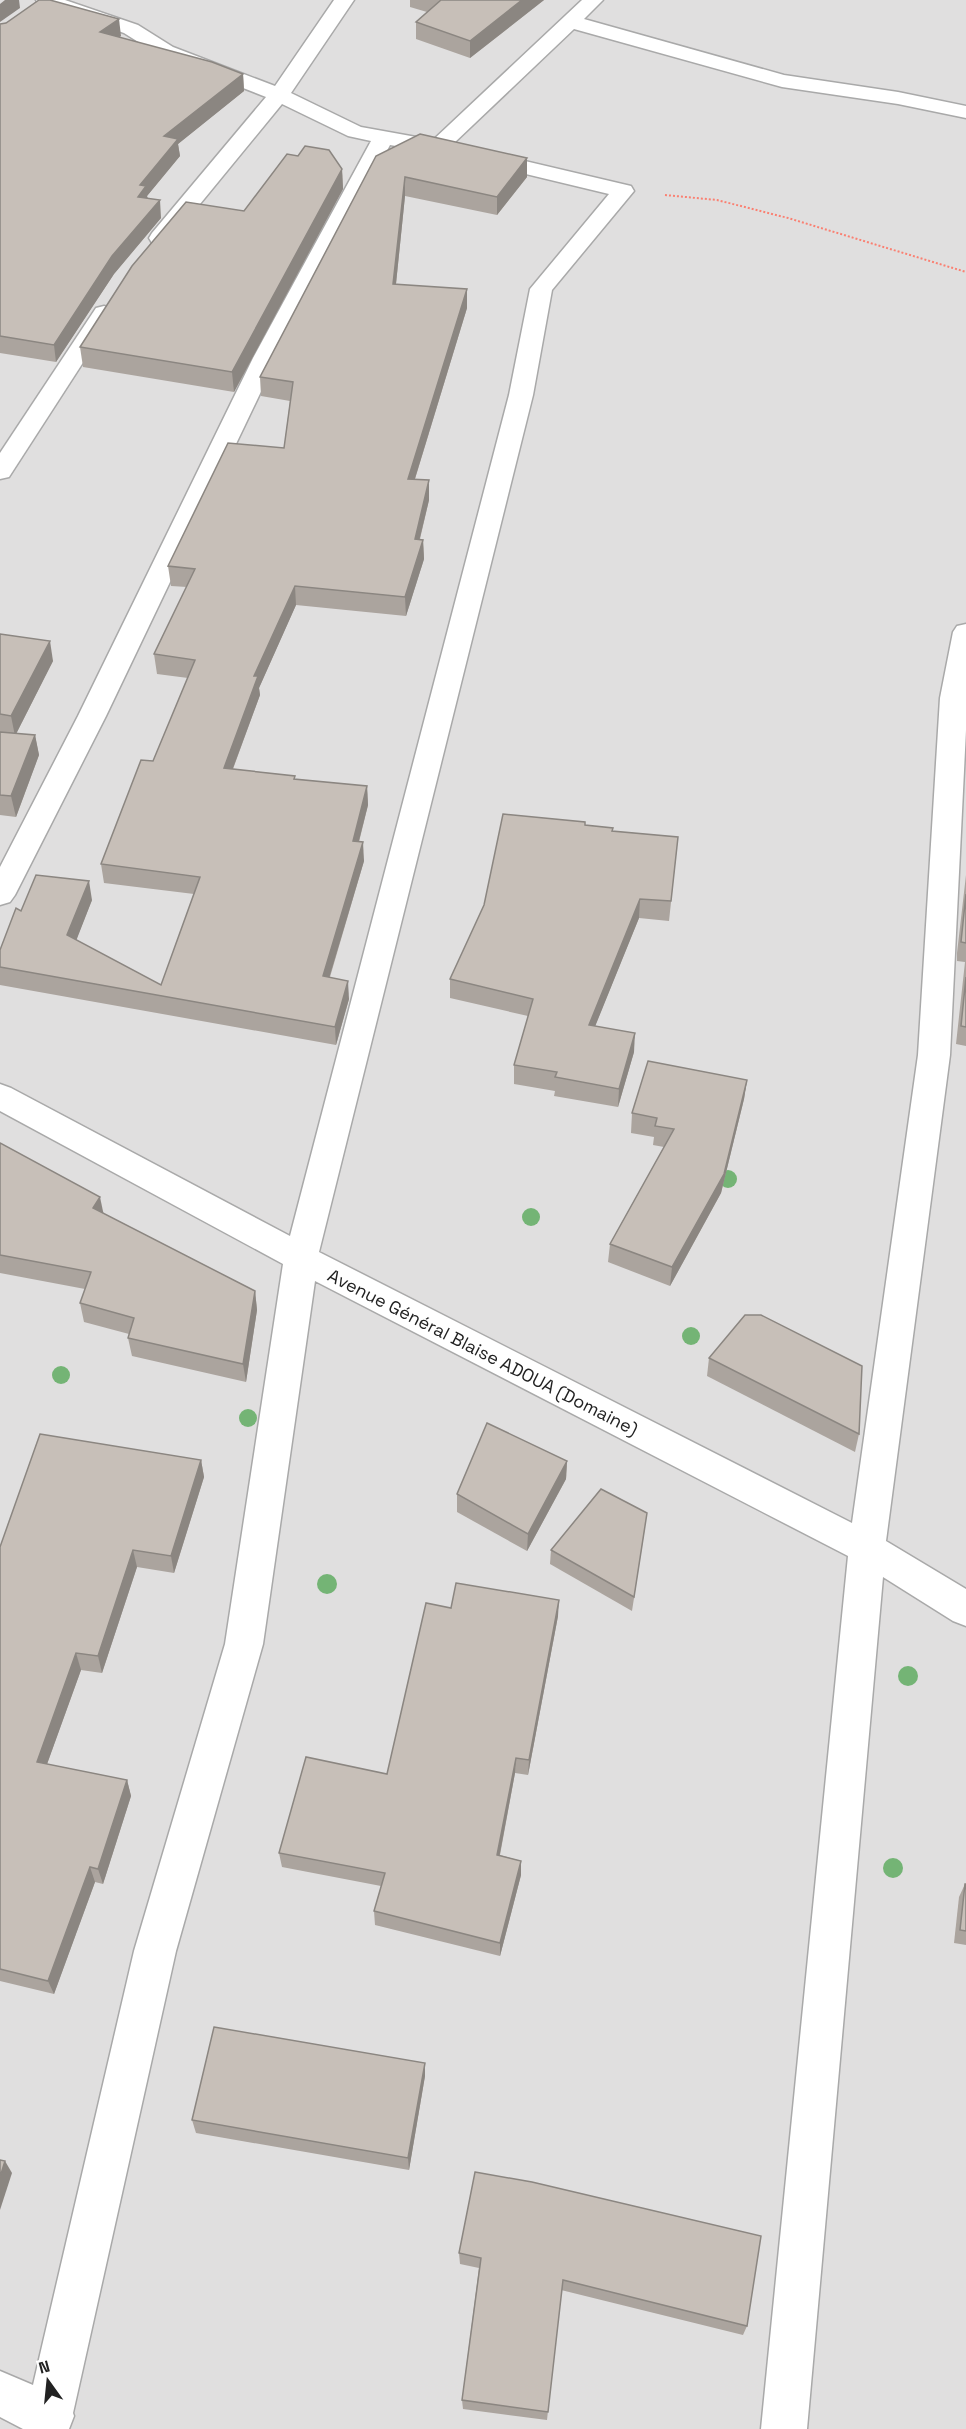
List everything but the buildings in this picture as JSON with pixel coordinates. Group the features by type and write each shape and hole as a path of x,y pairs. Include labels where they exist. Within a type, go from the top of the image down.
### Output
{"street":[{"path":"0,2394 49,2423 155,1951 244,1644 301,1258 521,395 541,289 622,190 438,147 355,132 279,95 166,51 131,29 48,0 29,14"},
{"path":"147,253 279,95 344,0"},
{"path":"438,147 495,96 593,0"},
{"path":"570,21 782,81 898,98 966,112"},
{"path":"0,895 92,716 265,358 383,138"},
{"path":"0,472 112,299"},
{"path":"784,2429 867,1548 934,1055 954,698 966,632"},
{"name":"Avenue Général Blaise ADOUA (Domaine)","path":"0,1096 301,1258 867,1548 966,1609"}],"path":[{"path":"622,190 717,200 788,218 966,272"}],"shaded area":[{"path":"0,0 966,0 966,2429 0,2429"}]}
